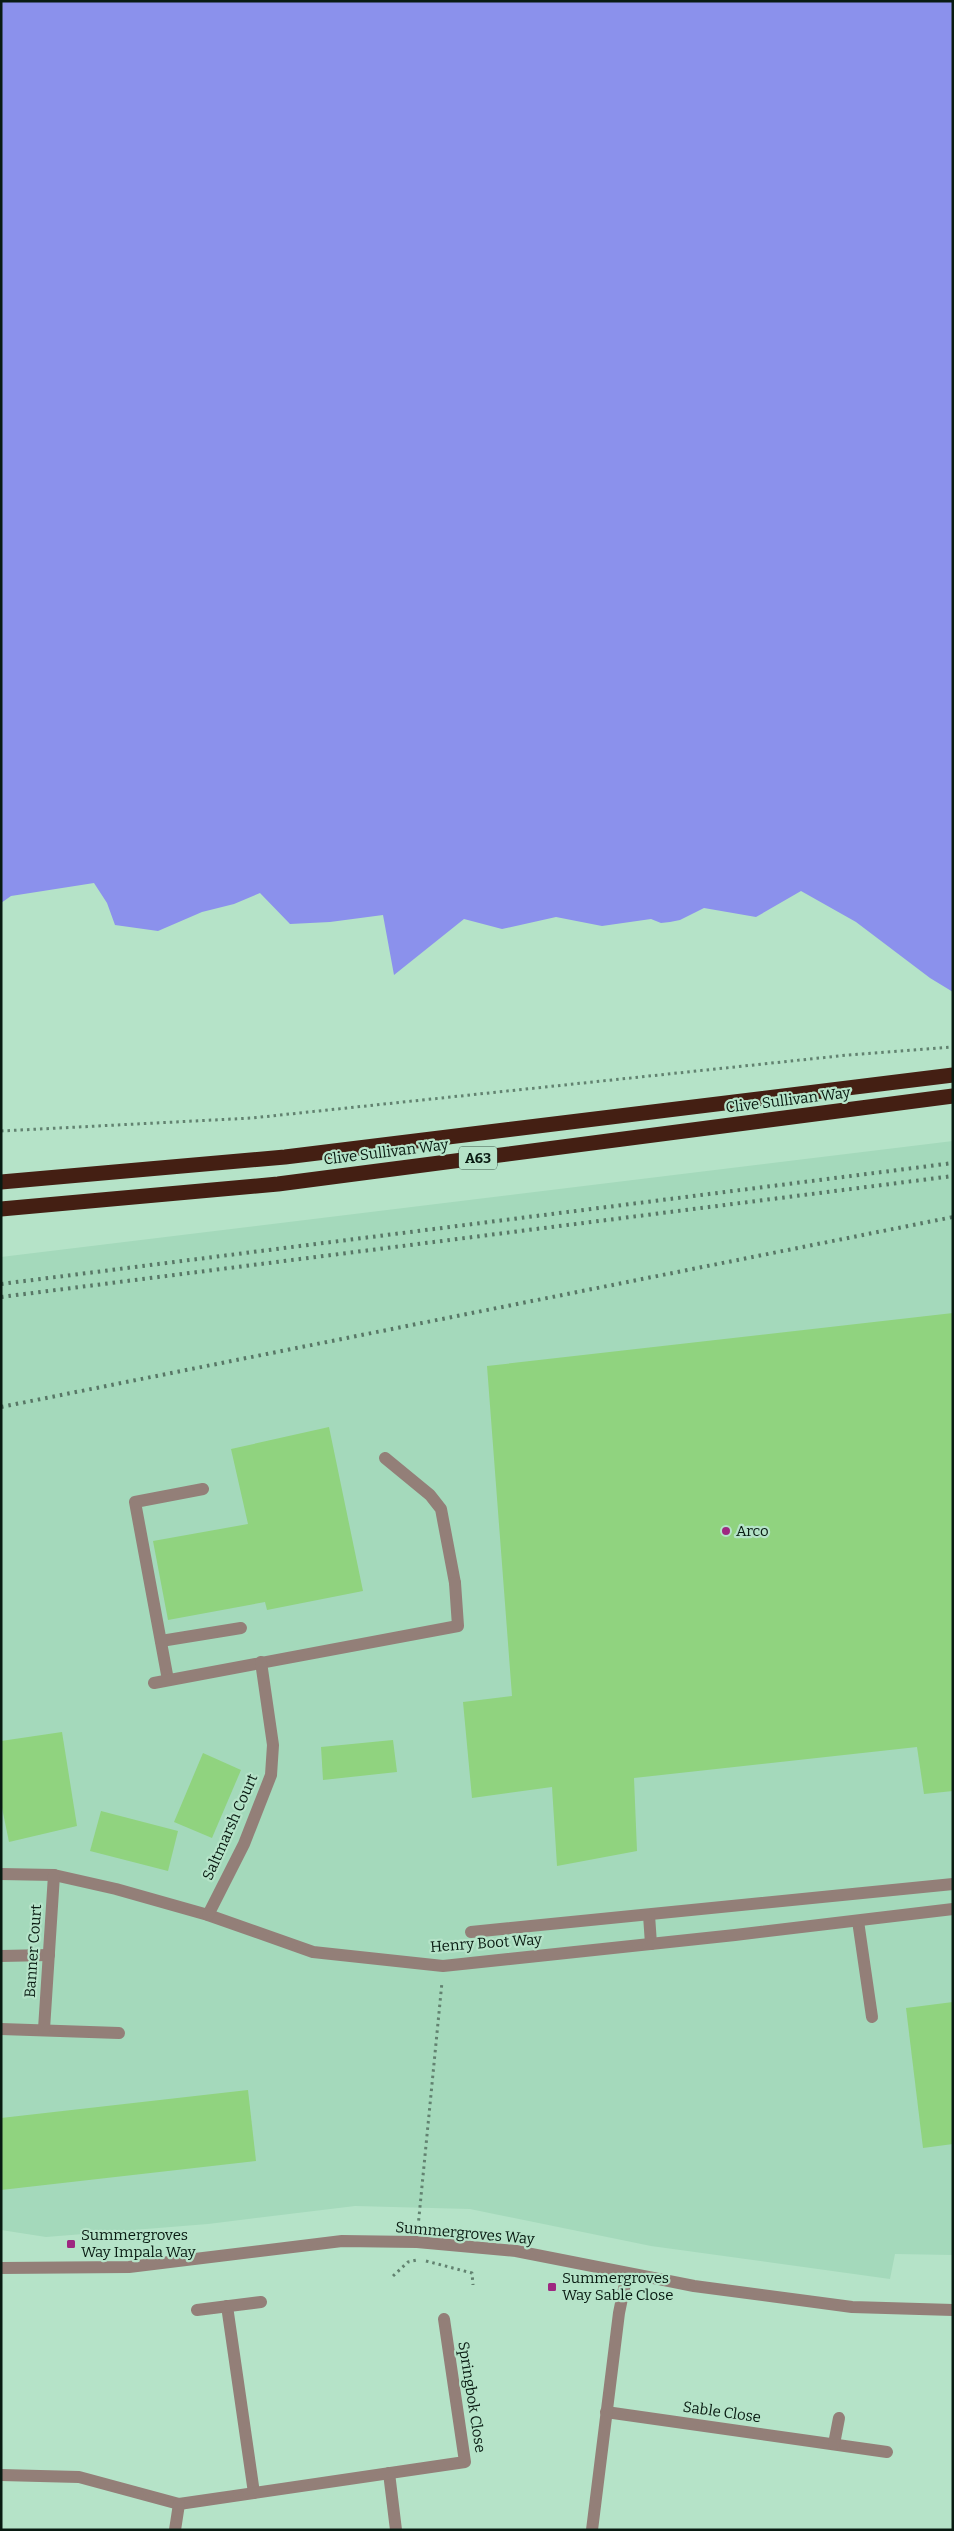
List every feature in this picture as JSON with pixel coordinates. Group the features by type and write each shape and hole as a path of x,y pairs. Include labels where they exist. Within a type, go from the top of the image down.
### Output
{"highway":[{"name":"Clive Sullivan Way","path":"1,1182 285,1157 953,1076"},
{"name":"Clive Sullivan Way","path":"1,1209 278,1184 953,1096"}],"street":[{"path":"154,1683 458,1626 455,1583 441,1509 430,1495 385,1458"},
{"path":"168,1680 135,1502 202,1489"},
{"path":"161,1640 241,1628"},
{"name":"Saltmarsh Court","path":"208,1914 244,1844 271,1775 273,1745 261,1662"},
{"name":"Henry Boot Way","path":"1,1874 54,1875 208,1914 313,1952 443,1966 858,1921 953,1908"},
{"name":"Banner Court","path":"44,2029 54,1875"},
{"path":"472,1932 952,1888"},
{"path":"649,1915 651,1944"},
{"path":"858,1921 872,2017"},
{"path":"1,1956 49,1955"},
{"path":"1,2029 119,2033"},
{"name":"Summergroves Way","path":"1,2268 129,2267 342,2241 417,2242 516,2251 694,2286 852,2307 953,2310"},
{"path":"592,2530 606,2412 627,2274"},
{"path":"197,2310 261,2302"},
{"path":"227,2306 254,2493"},
{"name":"Springbok Close","path":"1,2475 80,2477 178,2504 465,2462 444,2319"},
{"name":"Sable Close","path":"606,2412 887,2452"},
{"path":"834,2444 839,2418"},
{"path":"389,2473 396,2530"},
{"path":"175,2530 178,2504"}],"path":[{"path":"1,1131 252,1118 838,1056 953,1047"},
{"path":"417,2260 417,2242 443,1966"},
{"path":"392,2276 408,2262 417,2260 472,2273 472,2285"}],"shaded area":[{"path":"953,1141 953,2255 895,2254 890,2279 651,2246 470,2209 355,2206 208,2224 46,2237 1,2230 1,1257"}],"water":[{"path":"1,1 953,1 953,992 930,978 856,922 801,891 756,917 704,908 680,920 661,923 651,919 602,926 556,917 502,929 464,919 394,975 383,915 330,922 290,924 260,893 234,904 202,912 158,931 115,925 107,903 94,883 11,896 1,903"}],"building":[{"name":"Arco","path":"953,1313 953,1791 924,1794 917,1747 634,1778 637,1851 557,1866 552,1787 472,1798 463,1702 512,1696 487,1366"},
{"path":"329,1427 363,1591 267,1610 265,1602 168,1620 153,1541 248,1524 231,1449"},
{"path":"62,1732 77,1826 9,1842 1,1803 1,1741"},
{"path":"393,1740 397,1772 323,1780 321,1747"},
{"path":"203,1753 241,1770 212,1838 174,1822"},
{"path":"101,1811 178,1831 168,1871 90,1851"},
{"path":"953,2002 953,2144 923,2148 906,2008"},
{"path":"248,2090 256,2161 1,2190 1,2118"}],"railway":[{"path":"1,1284 953,1163"},
{"path":"1,1297 953,1176"},
{"path":"1,1407 953,1217"}],"place":[{"name":"Arco","path":"726,1531"},
{"name":"Summergroves Way Impala Way","path":"71,2244"},
{"name":"Summergroves Way Sable Close","path":"552,2287"}]}
